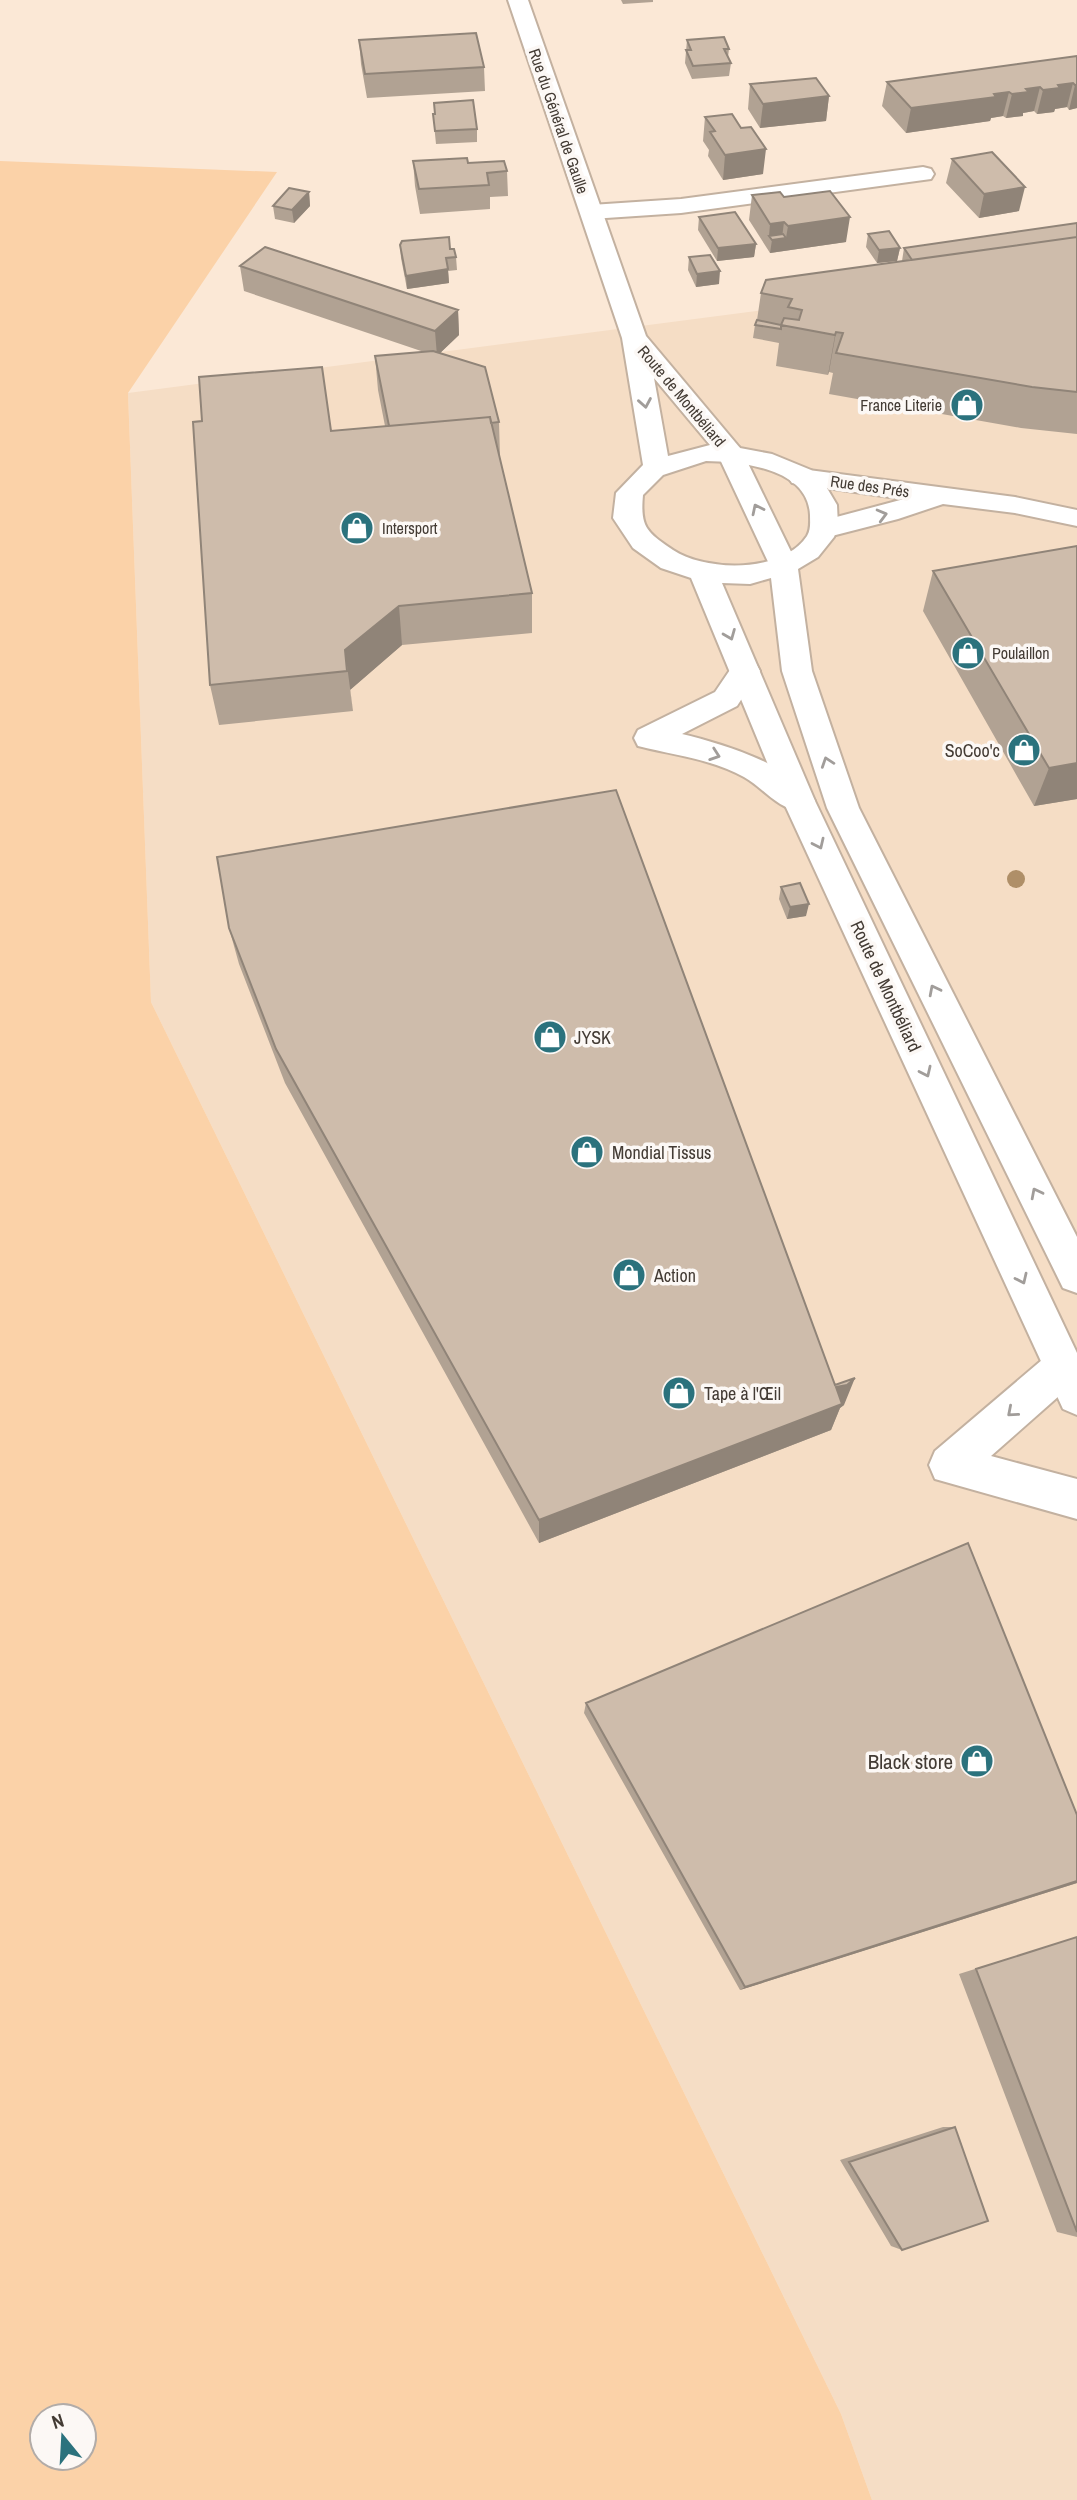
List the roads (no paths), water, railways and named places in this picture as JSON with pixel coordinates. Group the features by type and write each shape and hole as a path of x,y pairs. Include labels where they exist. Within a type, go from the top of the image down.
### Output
{"main road":[{"name":"Rue du Général de Gaulle","path":"518,0 600,242"},
{"path":"591,212 681,206 923,174"},
{"name":"Route de Montbéliard","path":"600,242 634,338 657,467"},
{"name":"Route de Montbéliard","path":"634,338 730,453 783,566"},
{"path":"704,453 730,453 768,461 801,477 817,493 825,511 824,529 816,544 802,556 783,566 740,574 702,572 673,564 649,551 633,534 626,515 628,497 639,480 657,467 679,458 704,453"},
{"name":"Rue des Prés","path":"801,477 1015,505 1077,518"},
{"name":"Rue des Prés","path":"824,529 888,513 939,496"},
{"path":"783,566 797,671 843,807 1077,1276"},
{"name":"Route de Montbéliard","path":"702,572 799,801 1070,1382"},
{"path":"745,670 726,699 649,737 699,749 755,769 799,801"},
{"path":"1070,1382 950,1465 1077,1499"}],"place":[{"name":"France Literie","path":"967,405"},
{"name":"Intersport","path":"357,528"},
{"name":"Poulaillon","path":"968,653"},
{"name":"SoCoo'c","path":"1024,750"},
{"name":"JYSK","path":"550,1037"},
{"name":"Mondial Tissus","path":"587,1152"},
{"name":"Action","path":"629,1275"},
{"name":"Tape à l'Œil","path":"679,1393"},
{"name":"Black store","path":"977,1761"}]}
